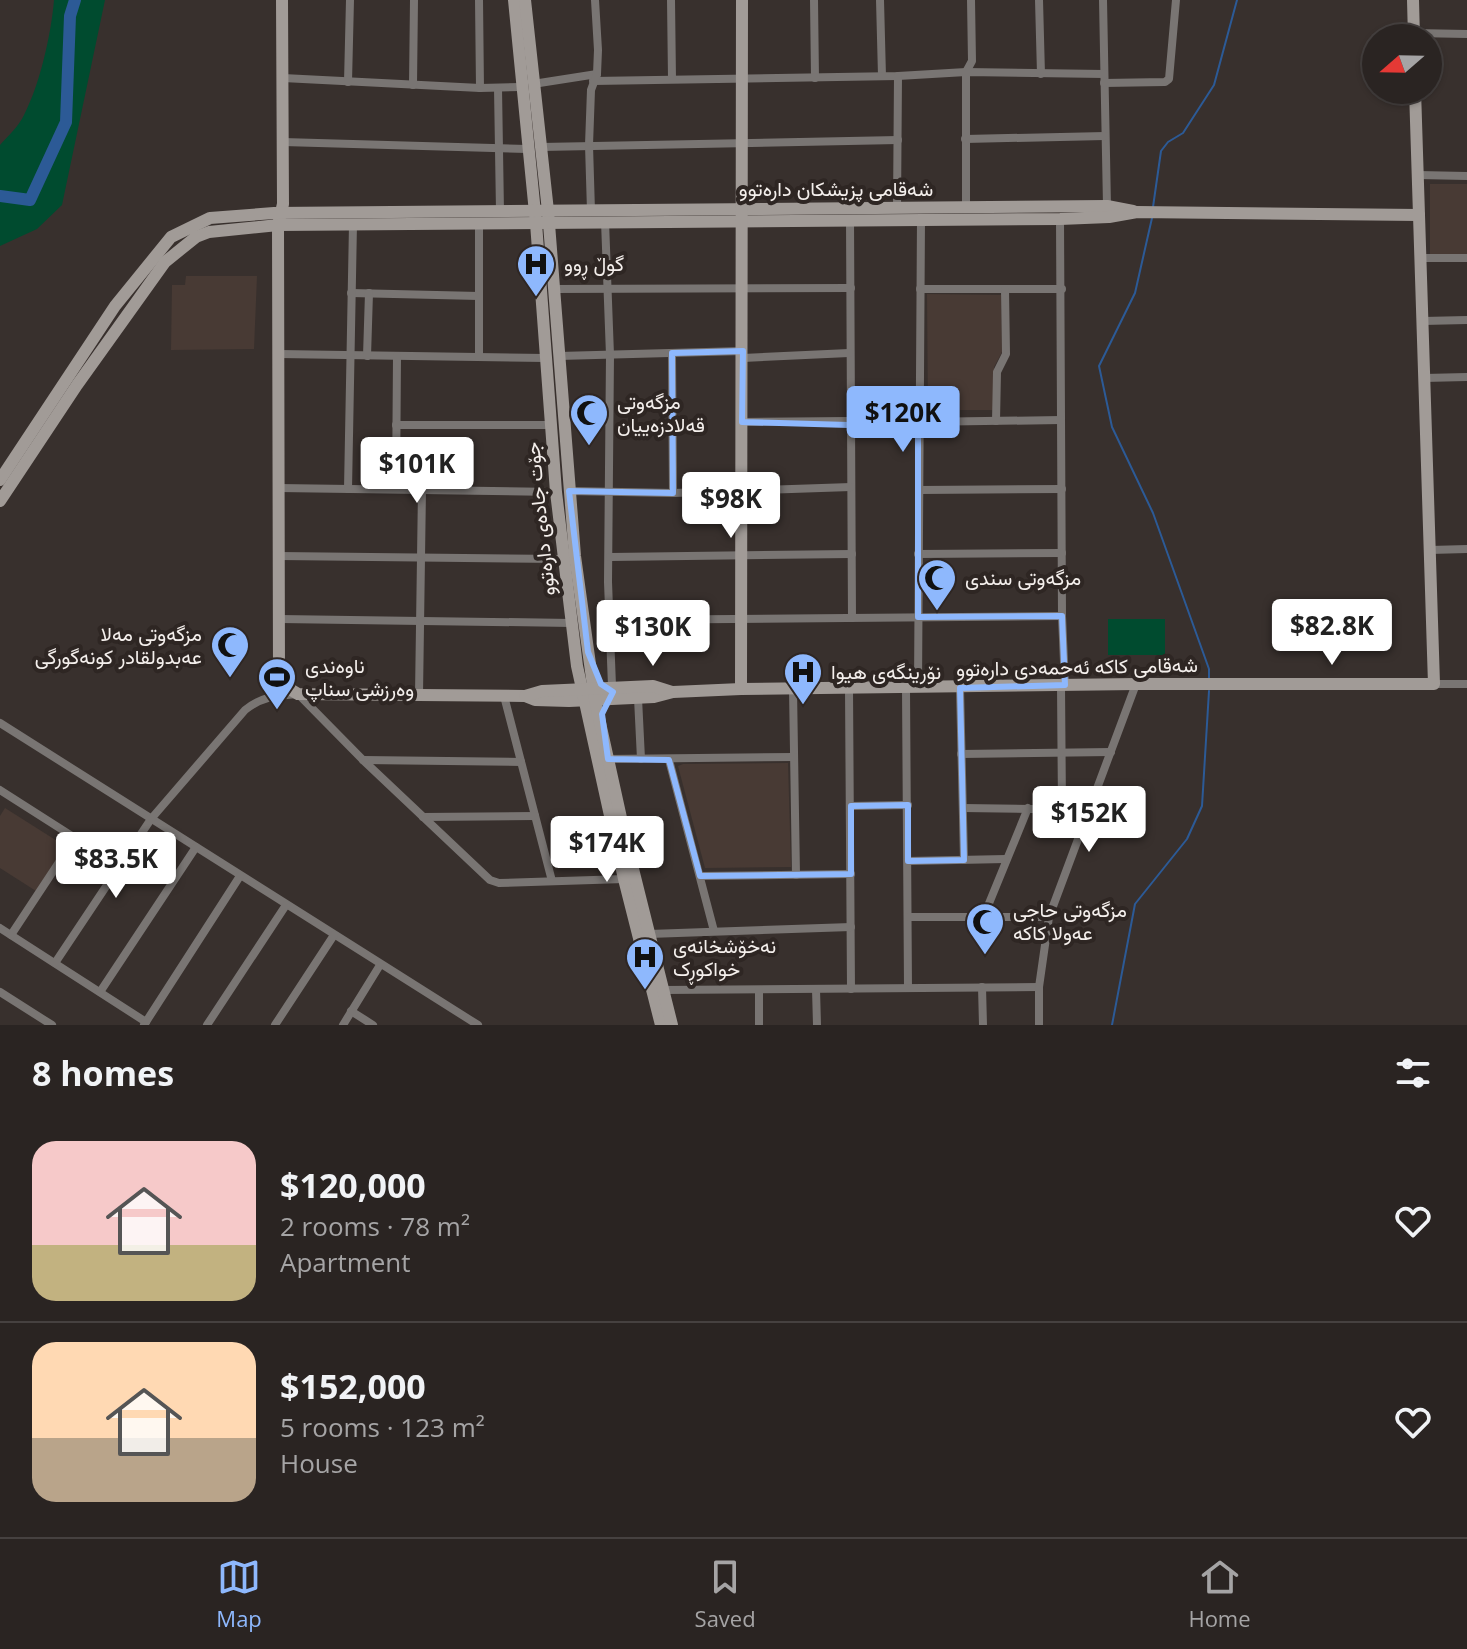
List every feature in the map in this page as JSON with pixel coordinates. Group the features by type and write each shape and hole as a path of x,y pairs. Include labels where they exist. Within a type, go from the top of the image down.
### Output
{"main road":[{"path":"282,0 279,354 281,681 291,692 298,694"},
{"name":"جۆت جادەی دارەتوو","path":"514,0 553,289 551,425 575,556 588,652 588,694"},
{"name":"جۆت جادەی دارەتوو","path":"525,0 527,86"},
{"path":"741,689 742,0"},
{"path":"1413,0 1414,24"},
{"path":"1415,104 1434,684"},
{"name":"شەقامی پزیشکان دارەتوو","path":"542,217 591,211 850,219 966,208 1107,206 1133,212"},
{"name":"شەقامی پزیشکان دارەتوو","path":"542,217 605,221 897,208 921,214 1060,219 1133,212 1419,215"},
{"path":"0,480 115,306 171,237 210,218 280,219 500,212 542,217"},
{"path":"0,501 77,385 165,262 196,237 280,219 353,224 479,223 542,217"},
{"name":"جۆت جادەی دارەتوو","path":"542,217 563,492 563,559 577,666 588,694 624,879 661,1025"},
{"path":"588,652 598,681 604,686 631,694"},
{"path":"577,666 577,684 563,695 582,709 596,733"},
{"name":"شەقامی کاکە ئەحمەدی دارەتوو","path":"298,694 525,696 535,700 563,695 631,694 653,686 673,692 1136,684 1434,684"},
{"path":"596,733 605,707 631,694"},
{"name":"جۆت جادەی دارەتوو","path":"596,733 608,759 672,1025"}],"street":[{"path":"348,82 350,0"},
{"path":"413,85 414,0"},
{"path":"479,0 480,88"},
{"path":"591,211 589,145 595,77 595,0"},
{"path":"671,0 672,79"},
{"path":"814,0 815,78"},
{"path":"880,0 882,76"},
{"path":"966,208 966,72 972,61 971,0"},
{"path":"1039,0 1041,74"},
{"path":"1103,0 1107,206"},
{"path":"283,78 480,88 527,86 595,77 815,78 966,72 1165,82 1169,79 1176,0"},
{"path":"1442,35 1467,34"},
{"path":"897,208 898,76"},
{"path":"498,88 500,212"},
{"path":"965,139 1105,136"},
{"path":"283,142 534,148 898,140"},
{"path":"1418,175 1467,176"},
{"path":"908,988 908,805 918,617 921,214"},
{"path":"850,219 852,618"},
{"path":"1060,219 1062,808"},
{"path":"605,221 610,355 608,582 612,686"},
{"path":"479,223 479,357"},
{"path":"348,489 353,224"},
{"path":"1421,258 1467,258"},
{"path":"553,289 851,288"},
{"path":"920,289 1062,289"},
{"path":"996,421 997,372 1006,354 1005,290"},
{"path":"351,293 479,296"},
{"path":"367,356 369,293"},
{"path":"1423,321 1467,320"},
{"path":"672,353 673,493"},
{"path":"279,354 552,357 849,353"},
{"path":"396,489 397,356"},
{"path":"1424,378 1467,377"},
{"path":"742,422 918,425 1061,420"},
{"path":"396,425 551,425"},
{"path":"279,488 673,493 851,487"},
{"path":"419,695 422,489"},
{"path":"919,490 1062,489"},
{"path":"1430,550 1467,549"},
{"path":"918,554 1062,553"},
{"path":"610,557 852,554"},
{"path":"279,556 563,559"},
{"path":"611,620 1062,616"},
{"path":"280,619 572,623"},
{"path":"1039,1025 1039,987 1049,917 1136,684"},
{"path":"1434,684 1467,684"},
{"path":"960,688 964,860"},
{"path":"793,689 796,875"},
{"path":"849,689 851,989"},
{"path":"55,963 151,819 245,710 260,699 298,694 490,880 499,883 624,879"},
{"path":"631,694 641,759"},
{"path":"504,696 552,881"},
{"path":"0,723 478,1025"},
{"path":"961,754 1111,752"},
{"path":"608,759 794,757"},
{"path":"363,760 521,762"},
{"path":"669,760 714,931"},
{"path":"1,794 119,866"},
{"path":"851,806 908,805"},
{"path":"963,808 1090,810"},
{"path":"983,918 1028,808"},
{"path":"423,817 535,816"},
{"path":"11,935 75,838"},
{"path":"100,992 196,847"},
{"path":"908,861 1006,859"},
{"path":"700,876 851,874"},
{"path":"0,928 145,1023 240,876"},
{"path":"209,1025 286,905"},
{"path":"908,917 1049,917"},
{"path":"649,934 851,927"},
{"path":"275,1025 334,935"},
{"path":"343,1025 380,965"},
{"path":"982,987 983,1025"},
{"path":"663,990 1039,987"},
{"path":"816,989 817,1025"},
{"path":"759,990 759,1025"},
{"path":"0,992 39,1022 52,1025"},
{"path":"351,1011 373,1025"}],"highlighted area":[{"path":"743,351 742,422 918,427 918,617 1062,616 1065,685 960,688 964,860 908,861 908,805 851,806 851,874 700,876 669,760 608,759 602,714 613,692 601,684 588,652 569,491 673,493 672,353"}],"shaded area":[{"path":"1430,184 1467,184 1467,256 1430,256"},
{"path":"186,276 257,276 254,349 171,350 172,285 185,285"},
{"path":"927,294 1001,295 1002,352 994,367 995,410 928,410"},
{"path":"788,763 791,867 705,868 678,766"},
{"path":"5,808 65,846 36,891 0,868 0,816"}],"green space":[{"path":"54,0 105,0 62,205 37,229 0,246 0,145 22,119 30,103 47,44"},
{"path":"1108,619 1165,619 1165,655 1108,655"}],"waterway":[{"path":"0,196 30,200 66,122 70,16 75,0"},
{"path":"1153,207 1161,151 1168,142 1183,133 1214,85 1237,0"},
{"path":"1152,218 1135,293 1099,366 1112,427 1153,513 1209,669 1209,680"},
{"path":"1112,1025 1135,904 1187,839 1202,806 1209,691"}],"place":[{"name":"گوڵ ڕوو","path":"536,298"},
{"name":"مزگەوتی قەلادزەییان","path":"589,447"},
{"name":"مزگەوتی سندی","path":"937,612"},
{"name":"مزگەوتی مەلا عەبدولقادر کونەگورگی","path":"230,679"},
{"name":"نۆرینگەی هیوا","path":"803,706"},
{"name":"ناوەندی وەرزشی سناپ","path":"277,711"},
{"name":"مزگەوتی حاجی عەولا کاکە","path":"985,956"},
{"name":"نەخۆشخانەی خواکوڕک","path":"645,991"}]}
